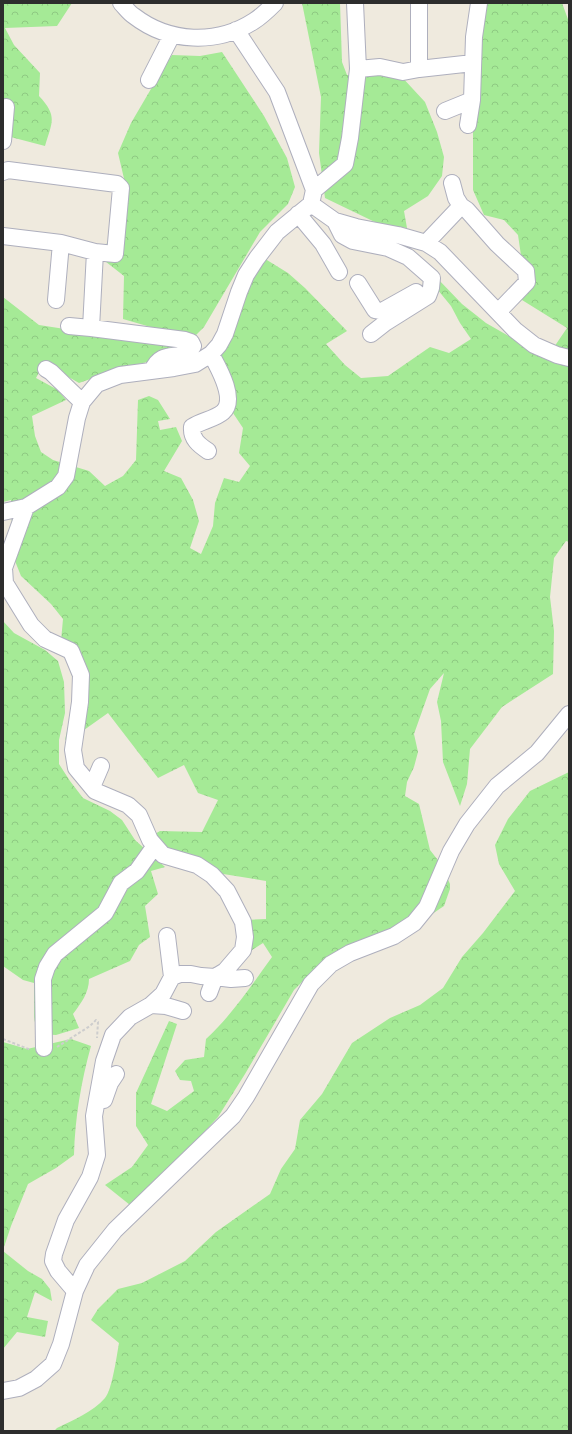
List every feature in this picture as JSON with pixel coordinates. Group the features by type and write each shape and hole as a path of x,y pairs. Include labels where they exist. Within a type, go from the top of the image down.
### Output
{"street":[{"path":"121,3 133,16 155,30 180,37 202,39 229,33 255,21 268,5"},
{"path":"3,512 26,508 58,487 66,476 77,418 82,402 97,384 120,375 195,364 211,354 219,345 225,334 239,292 246,275 256,258 277,232 298,214 312,197 345,164 350,138 358,69 355,3"},
{"path":"419,3 419,70"},
{"path":"468,125 472,100 474,36 479,3"},
{"path":"236,30 277,92 312,197 335,221 342,236 353,241 388,248 408,257 432,278 428,296 384,323 371,334"},
{"path":"149,80 172,35"},
{"path":"358,69 380,67 404,72 473,63"},
{"path":"445,111 472,100"},
{"path":"3,141 6,107"},
{"path":"3,172 8,170 117,184 121,188 115,254 95,252 61,243 3,236"},
{"path":"452,183 456,198 461,206 467,210 497,244 526,271 527,282 498,312"},
{"path":"426,243 461,206"},
{"path":"298,214 323,244 340,272"},
{"path":"335,221 426,243 440,252 515,330 534,345 557,355 569,358"},
{"path":"56,300 61,243"},
{"path":"91,328 95,252"},
{"path":"358,283 375,310 382,311 432,283"},
{"path":"69,326 191,342 194,346 191,351 186,354 160,359 152,371"},
{"path":"208,451 199,445 194,438 192,427 223,412 226,407 228,395 223,375 211,354"},
{"path":"46,370 51,372 82,402"},
{"path":"26,508 4,568 5,583 31,625 45,639 71,651 81,675 80,702 72,750 76,768 95,791 128,805 139,815 150,840 162,856 197,865 212,875 227,891 243,922 245,937 243,950 225,971 180,974 172,977"},
{"path":"3,1392 19,1388 36,1380 53,1364 61,1344 75,1291 87,1265 114,1230 233,1116 246,1097 311,984 331,964 350,953 394,936 414,923 427,907 451,851 467,824 497,786 537,753 569,714"},
{"path":"92,787 101,766"},
{"path":"44,1048 43,979 47,967 55,954 105,913 121,883 137,871 154,847"},
{"path":"75,1291 58,1272 53,1261 66,1220 90,1177 98,1155 94,1116 104,1061 113,1035 130,1017 152,1005 163,994 172,977 167,936"},
{"path":"206,972 231,979 245,978"},
{"path":"206,972 209,993"},
{"path":"152,1005 166,1006 183,1011"},
{"path":"94,1116 102,1105 110,1083 116,1074"}],"path":[{"path":"3,1039 34,1051 59,1046 90,1026 96,1020 98,1022 97,1038"}],"green space":[{"path":"3,3 72,3 57,26 5,28 14,45 40,73 39,96 49,109 52,120 45,146 3,135"},
{"path":"302,3 340,3 342,62 347,75 400,75 425,102 437,132 444,157 442,176 428,196 404,211 407,228 379,224 325,198 319,153 321,97"},
{"path":"484,3 562,3 569,22 569,542 566,541 554,558 550,597 554,631 553,674 502,707 470,749 467,784 460,806 443,762 441,721 437,702 444,673 430,689 414,734 418,752 414,767 407,782 405,796 419,804 430,850 441,864 450,884 450,889 444,906 432,914 392,930 313,971 294,990 218,1117 165,1174 130,1205 105,1185 132,1167 148,1145 136,1126 136,1093 169,1021 177,1024 151,1104 167,1111 194,1091 191,1081 180,1080 175,1071 185,1060 204,1057 206,1039 233,1010 272,957 263,943 246,954 246,920 266,919 266,881 217,873 161,845 153,835 160,831 202,832 218,800 198,793 184,765 158,778 108,713 84,730 65,740 73,705 73,679 61,641 63,619 51,604 21,576 13,556 11,500 3,502 3,297 39,325 175,346 151,361 119,369 79,383 44,363 36,378 58,390 66,400 32,416 35,436 41,452 53,460 89,471 105,486 123,476 136,460 138,400 149,396 158,400 170,419 158,421 160,430 176,427 182,441 164,471 181,478 193,500 199,521 190,548 201,554 213,526 215,503 224,478 239,482 250,466 239,453 243,428 233,413 230,379 210,345 262,257 288,273 305,288 347,331 326,344 345,365 361,378 388,376 430,347 449,353 471,339 451,306 419,267 437,278 462,304 486,323 528,347 550,353 567,328 522,300 523,269 518,235 504,220 484,215 473,190 473,126"},
{"path":"222,52 264,116 287,158 295,187 288,204 260,232 204,327 192,339 123,319 124,276 101,258 120,210 126,187 118,153 131,123 158,77 172,55 200,56"},
{"path":"3,621 14,633 45,650 58,661 64,682 65,713 59,740 59,764 70,781 83,798 110,811 122,820 135,840 165,867 151,871 158,894 145,906 150,937 139,945 130,961 89,979 88,989 82,1002 73,1014 79,1028 56,1035 37,1034 34,1017 34,983 23,980 3,966"},
{"path":"569,772 569,1431 54,1431 95,1407 108,1394 114,1372 119,1343 91,1320 98,1309 118,1289 142,1283 185,1261 216,1232 270,1194 281,1169 295,1149 300,1120 322,1094 352,1043 390,1018 420,1005 443,988 462,957 483,933 515,891 499,864 495,845 508,819 530,791"},
{"path":"71,1039 91,1046 79,1100 74,1155 56,1168 28,1184 3,1250 3,1042 27,1049"},
{"path":"3,1251 28,1271 42,1279 50,1289 52,1301 35,1292 27,1317 48,1321 45,1337 17,1332 3,1349"}]}
